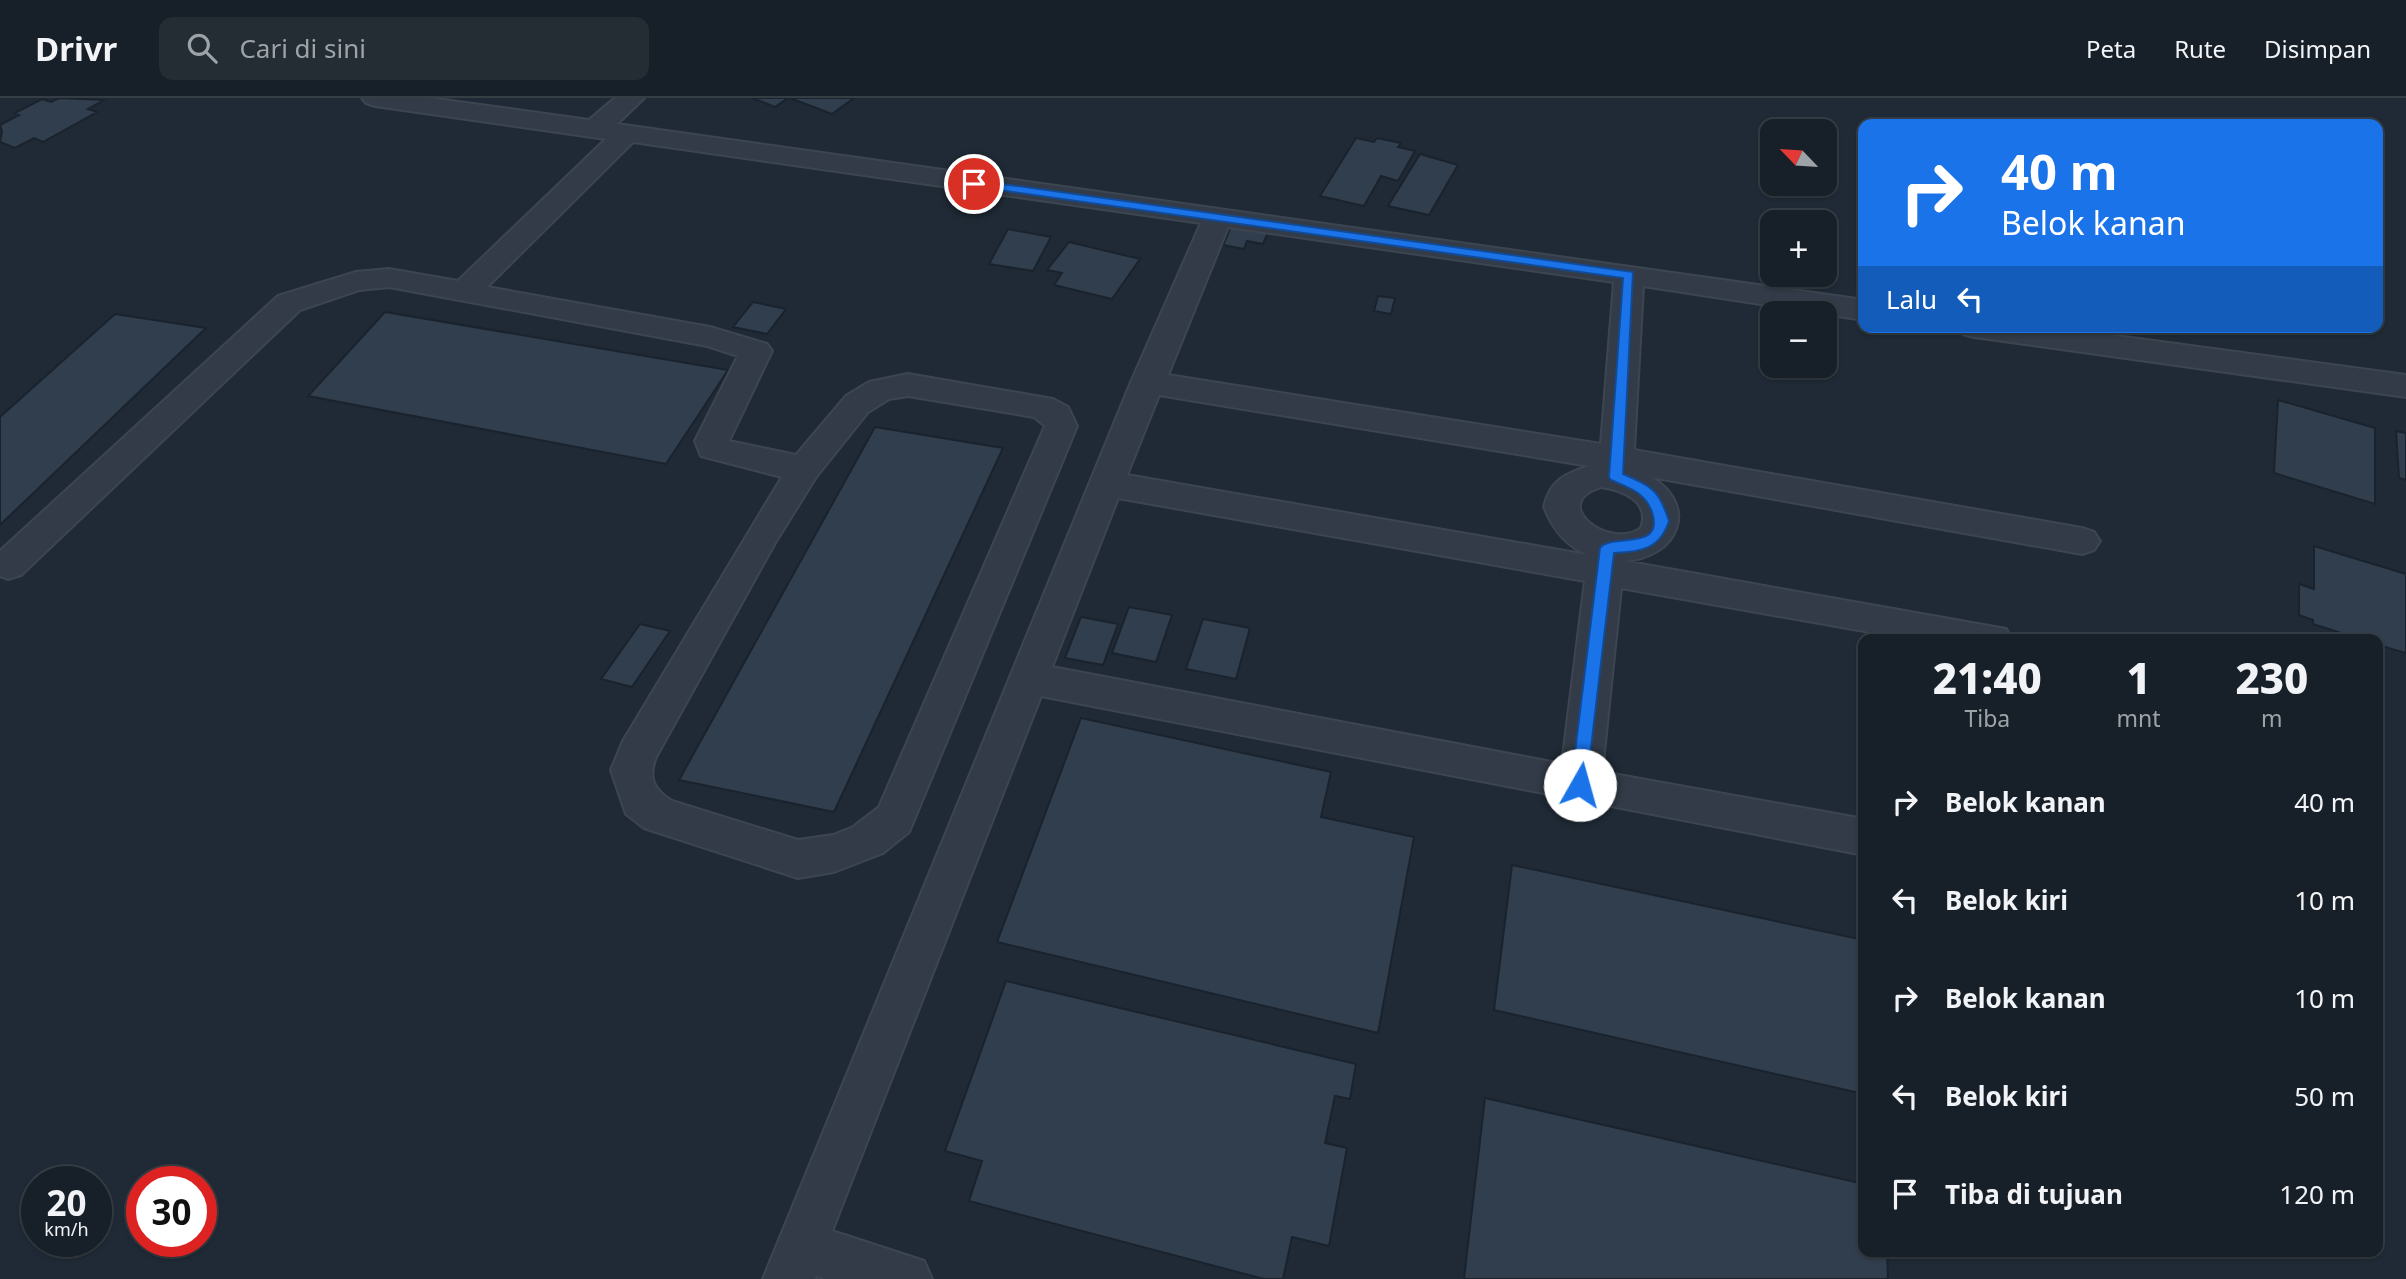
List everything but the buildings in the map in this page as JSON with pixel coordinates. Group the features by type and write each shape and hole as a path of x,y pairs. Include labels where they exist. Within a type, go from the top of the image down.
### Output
{"street":[{"path":"375,98 1858,309"},
{"path":"464,292 610,132 631,98"},
{"path":"906,1279 795,1263 1147,382 1217,218"},
{"path":"1617,468 1629,275"},
{"path":"8,565 289,303 356,281 389,278 710,337 752,349 757,354 712,441 713,448 804,469"},
{"path":"2018,333 2406,386"},
{"path":"1147,382 1617,468 2082,541"},
{"path":"908,384 1042,407 1056,415 1060,426 894,818 868,840 834,853 798,859 659,815 640,802 631,770 637,753 763,534 804,469 857,404 880,390 908,384"},
{"path":"1606,559 1650,540 1658,532 1662,521 1655,499 1617,468"},
{"path":"1580,785 1606,559 1591,543 1567,525 1561,502 1573,483 1617,468"},
{"path":"1106,484 1606,559 1969,634"},
{"path":"1028,678 1858,836"}],"route":[{"path":"974,184 1629,275 1616,477 1631,481 1655,499 1662,521 1658,532 1638,547 1607,548 1580,785"}]}
